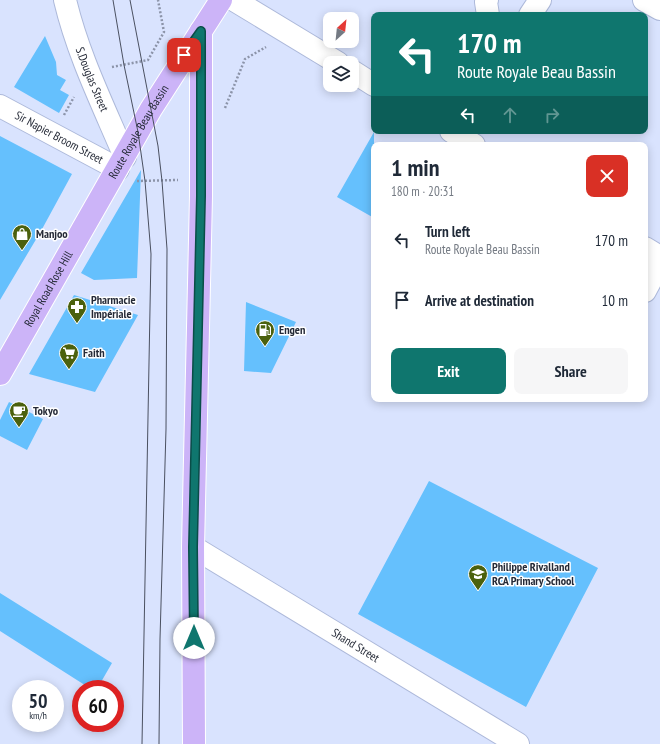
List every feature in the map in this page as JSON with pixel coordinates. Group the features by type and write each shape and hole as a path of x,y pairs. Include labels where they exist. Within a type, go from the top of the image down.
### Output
{"main road":[{"name":"Route Royale Beau Bassin","path":"97,204 124,169 151,109 221,0"},
{"path":"194,744 193,547 201,179 201,31"},
{"name":"Royal Road Rose Hill","path":"0,374 97,204"}],"street":[{"name":"S.Douglas Street","path":"65,0 76,39 124,169"},
{"path":"234,0 326,56"},
{"path":"486,0 488,12"},
{"path":"532,12 540,0"},
{"path":"644,0 660,9"},
{"path":"359,75 371,83"},
{"name":"Sir Napier Broom Street","path":"0,106 124,169"},
{"path":"456,134 469,142"},
{"path":"648,250 660,257"},
{"path":"648,285 660,263"},
{"name":"Shand Street","path":"193,547 518,744"}],"path":[{"path":"225,108 245,59 267,46 281,29"},
{"path":"124,169 201,179"}],"building":[{"path":"45,36 56,62 57,75 66,80 60,90 69,95 59,113 14,87"},
{"path":"374,134 374,142 371,142 371,216 337,197"},
{"path":"0,136 72,174 41,231 0,300"},
{"path":"141,170 137,278 94,280 81,273"},
{"path":"74,295 138,315 95,392 29,374"},
{"name":"Engen","path":"246,302 296,322 271,373 244,371"},
{"name":"Tokyo","path":"9,402 43,419 27,450 0,436 0,420"},
{"name":"Philippe Rivalland RCA Primary School","path":"429,481 598,568 526,707 358,614"},
{"path":"0,593 112,663 102,680 77,680 0,631"}],"tram line":[{"path":"113,0 124,65 138,132 145,181 151,254 142,744"},
{"path":"130,0 158,146 167,249 166,429 160,639 159,744"}],"place":[{"name":"Manjoo","path":"22,251"},
{"name":"Pharmacie Impériale","path":"77,324"},
{"name":"Engen","path":"265,347"},
{"name":"Faith","path":"69,370"},
{"name":"Tokyo","path":"19,428"},
{"name":"Philippe Rivalland RCA Primary School","path":"478,591"}],"route":[{"path":"184,55 201,31 201,196 193,547 194,638"}]}
